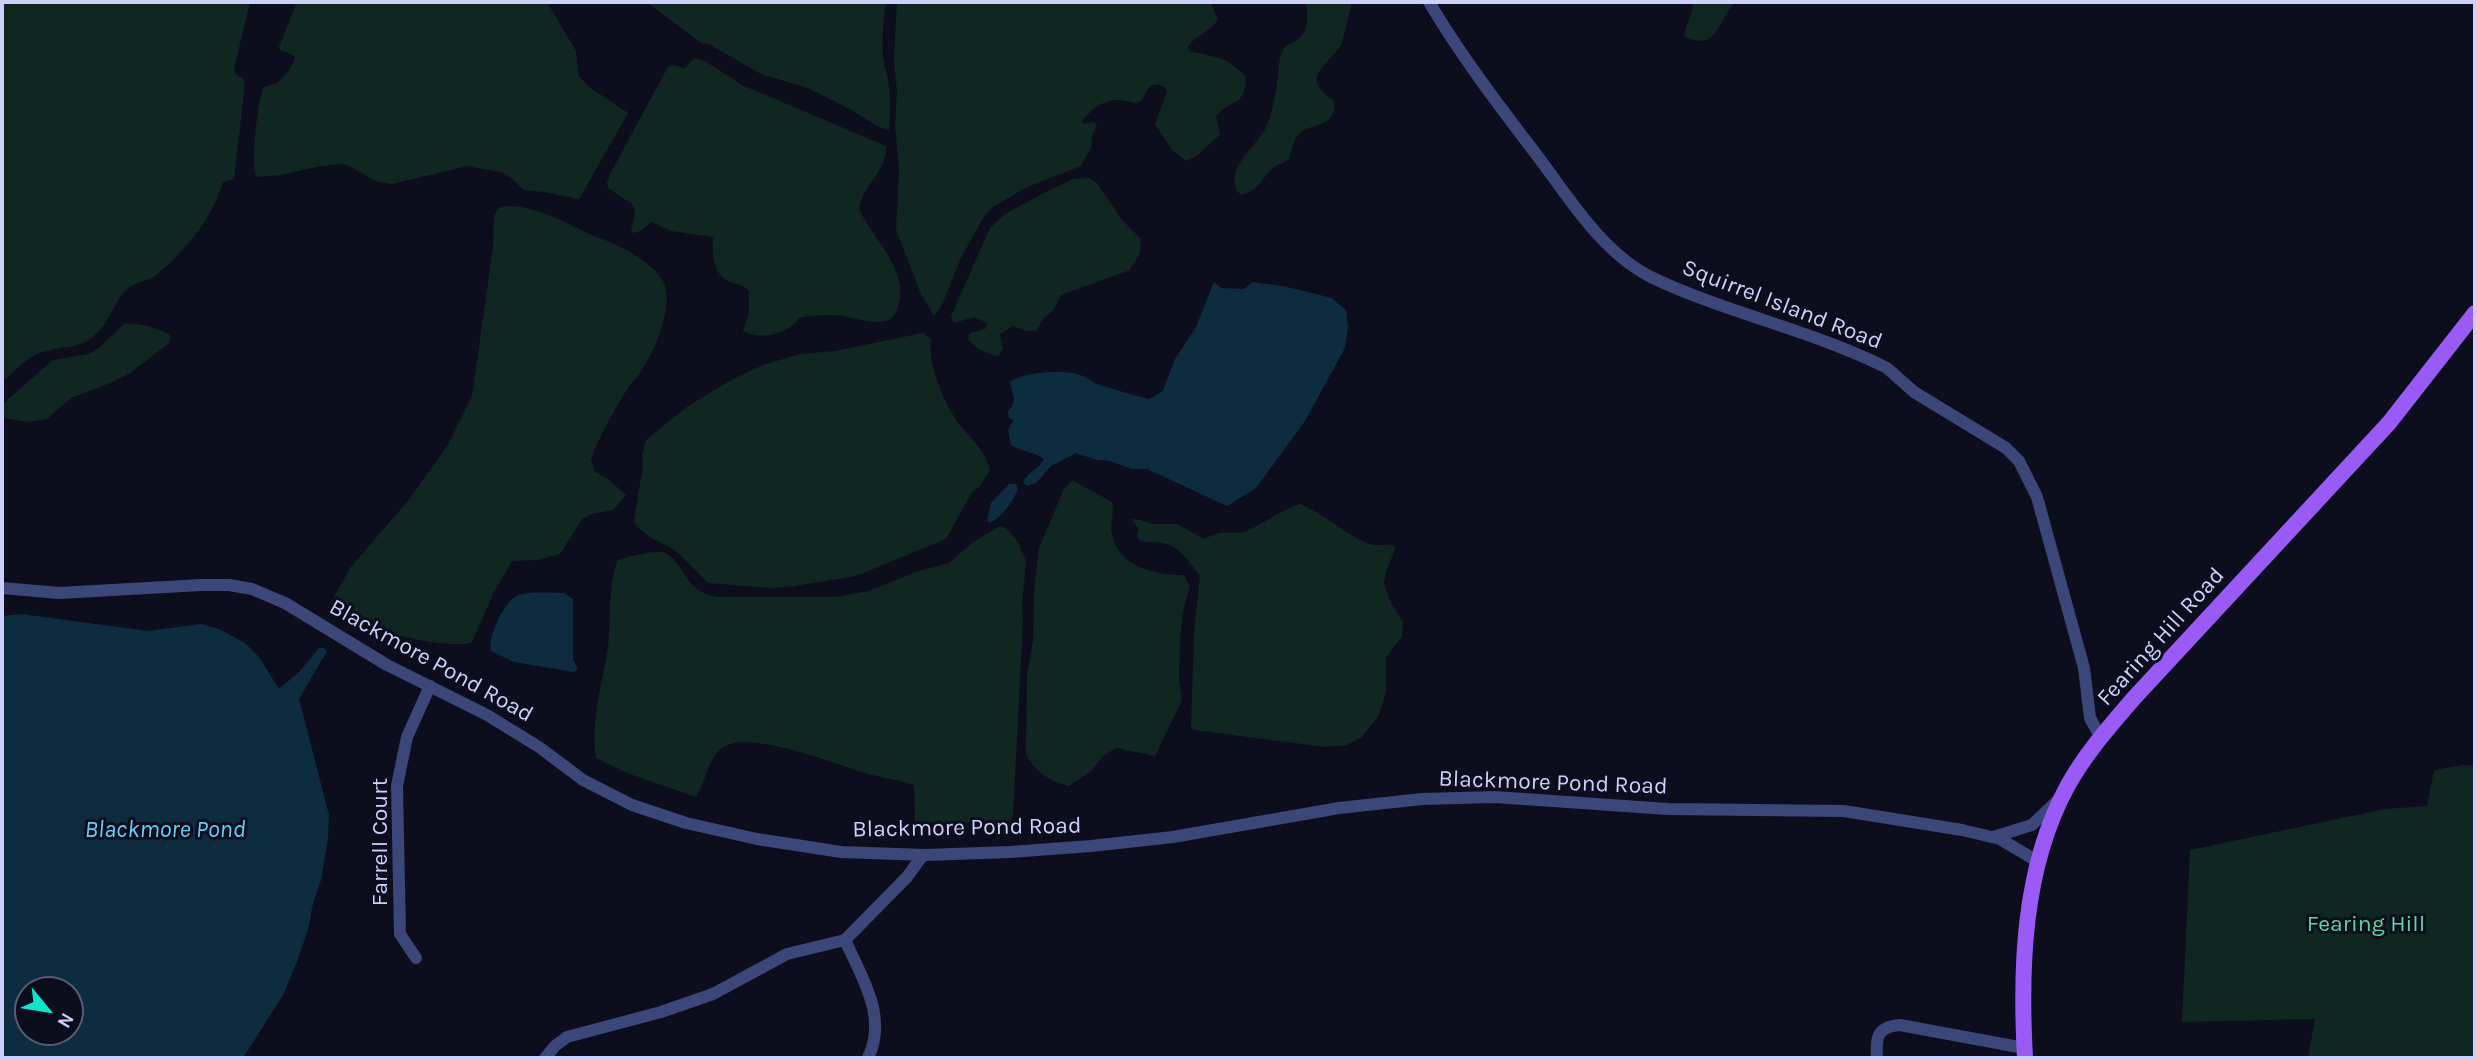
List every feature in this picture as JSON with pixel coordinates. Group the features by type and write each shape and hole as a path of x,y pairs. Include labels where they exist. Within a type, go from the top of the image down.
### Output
{"main road":[{"name":"Fearing Hill Road","path":"2024,1053 2025,955 2031,896 2037,862 2064,793 2101,738 2134,698 2389,423 2475,313"}],"street":[{"name":"Squirrel Island Road","path":"1429,2 1520,134 1583,216 1618,255 1654,278 1887,368 1914,392 2006,448 2019,461 2037,497 2084,668 2090,718 2101,738"},
{"name":"Blackmore Pond Road","path":"2,588 59,593 201,585 229,585 252,589 285,603 387,665 499,721 583,779 632,805 687,823 757,839 841,852 923,855 1091,846 1173,837 1339,808 1422,799 1495,797 1668,809 1844,811 1992,837 2015,846 2037,862"},
{"name":"Farrell Court","path":"416,958 400,934 397,786 407,737 430,686"},
{"name":"Blackmore Pond Road","path":"1992,837 2039,821 2064,793"},
{"path":"545,1058 567,1037 661,1012 713,994 787,954 845,940 907,877 923,855"},
{"path":"845,940 872,999 877,1036 869,1058"},
{"path":"1877,1058 1878,1038 1882,1030 1900,1025 2024,1053"}],"green space":[{"path":"2,2 250,2 234,69 245,84 234,179 223,182 212,209 189,243 155,276 126,290 105,324 94,336 77,345 35,355 7,378 2,379"},
{"path":"297,2 547,2 576,51 578,75 589,87 628,113 579,199 524,190 500,172 467,166 392,184 375,181 342,164 256,177 254,146 261,94 264,87 277,83 289,71 295,58 279,47"},
{"path":"647,2 886,2 883,58 888,77 889,130 808,88 761,74 709,44 701,43"},
{"path":"897,2 1210,2 1218,19 1188,46 1189,51 1220,58 1232,65 1246,77 1245,87 1239,99 1216,117 1220,135 1200,153 1186,161 1172,150 1155,124 1167,92 1166,88 1158,84 1150,86 1141,101 1136,103 1113,100 1094,109 1082,121 1083,124 1093,122 1097,125 1091,148 1081,166 1025,188 993,207 984,216 959,262 943,303 934,316 921,294 896,230 899,170 894,60"},
{"path":"1305,2 1352,2 1341,45 1323,66 1317,78 1318,85 1334,101 1332,116 1300,133 1295,139 1288,160 1274,168 1251,191 1240,194 1235,185 1237,168 1268,123 1282,53 1306,28"},
{"path":"1693,2 1735,2 1716,32 1704,40 1695,40 1684,36"},
{"path":"694,58 705,61 742,85 886,146 883,163 859,209 890,258 900,284 896,312 887,321 865,321 837,315 815,316 799,318 782,332 766,336 750,334 743,331 749,312 749,291 721,276 715,264 713,237 671,231 652,222 638,232 631,233 635,209 632,204 608,188 607,183 668,67 671,65 685,68"},
{"path":"1089,178 1097,183 1122,220 1141,239 1140,253 1130,270 1061,295 1054,310 1044,318 1036,331 1026,331 1013,326 1000,334 1003,349 998,356 977,348 968,339 970,333 985,329 987,323 974,317 954,323 951,316 990,228 1005,214 1040,195 1073,179"},
{"path":"507,206 545,213 619,246 647,263 665,286 666,306 656,342 646,363 613,414 591,459 594,471 626,495 613,510 582,519 560,554 537,560 512,561 494,592 472,642 442,643 397,635 354,621 330,604 350,568 407,502 448,445 472,396 493,248 494,215 499,208"},
{"path":"125,323 148,326 165,332 170,335 169,343 130,373 71,398 47,419 29,422 2,418 2,407 8,399 53,360 89,354"},
{"path":"923,333 931,339 934,370 947,404 981,450 990,470 979,487 972,492 946,539 856,576 770,588 708,583 674,549 651,538 637,527 634,521 646,440 688,406 731,380 763,365 800,354 835,351"},
{"path":"1072,480 1112,502 1112,535 1123,555 1131,562 1151,571 1184,575 1190,586 1183,611 1180,640 1179,680 1182,700 1155,756 1116,748 1103,756 1091,771 1069,786 1043,774 1033,765 1026,753 1027,675 1033,641 1034,591 1039,548 1064,489"},
{"path":"1300,504 1369,544 1396,547 1384,584 1391,603 1403,622 1402,637 1386,657 1386,691 1379,715 1361,738 1346,745 1325,747 1194,730 1191,727 1194,632 1200,576 1172,546 1139,540 1139,529 1131,519 1152,524 1177,524 1204,539 1219,533 1246,531"},
{"path":"1000,526 1006,528 1018,542 1026,561 1013,816 1008,824 1000,827 962,822 915,823 914,785 772,745 738,743 719,750 696,797 627,773 596,758 596,716 608,646 613,578 618,560 663,552 674,560 691,584 716,597 836,597 869,591 921,570 949,563 973,542"},
{"name":"Fearing Hill","path":"2463,765 2475,766 2475,1058 2308,1058 2315,1019 2182,1022 2190,850 2385,809 2427,806 2434,770"}],"water":[{"path":"1214,282 1221,288 1244,289 1252,282 1283,286 1332,298 1346,310 1348,328 1345,348 1305,421 1256,488 1227,506 1147,469 1132,469 1076,453 1051,466 1036,483 1027,486 1023,482 1044,459 1011,445 1008,430 1014,420 1009,418 1008,412 1014,400 1010,382 1033,374 1073,373 1100,385 1149,399 1163,391 1175,359 1196,327"},
{"path":"1009,484 1016,484 1016,494 1003,513 990,523 987,521 991,503"},
{"path":"530,593 564,593 573,599 573,660 578,669 574,672 514,662 491,651 494,628 508,603 514,598"},
{"name":"Blackmore Pond","path":"21,614 148,631 201,624 219,629 245,643 259,657 279,689 299,672 319,648 324,648 327,651 299,699 329,815 321,880 308,930 283,995 243,1058 2,1058 2,616"}]}
